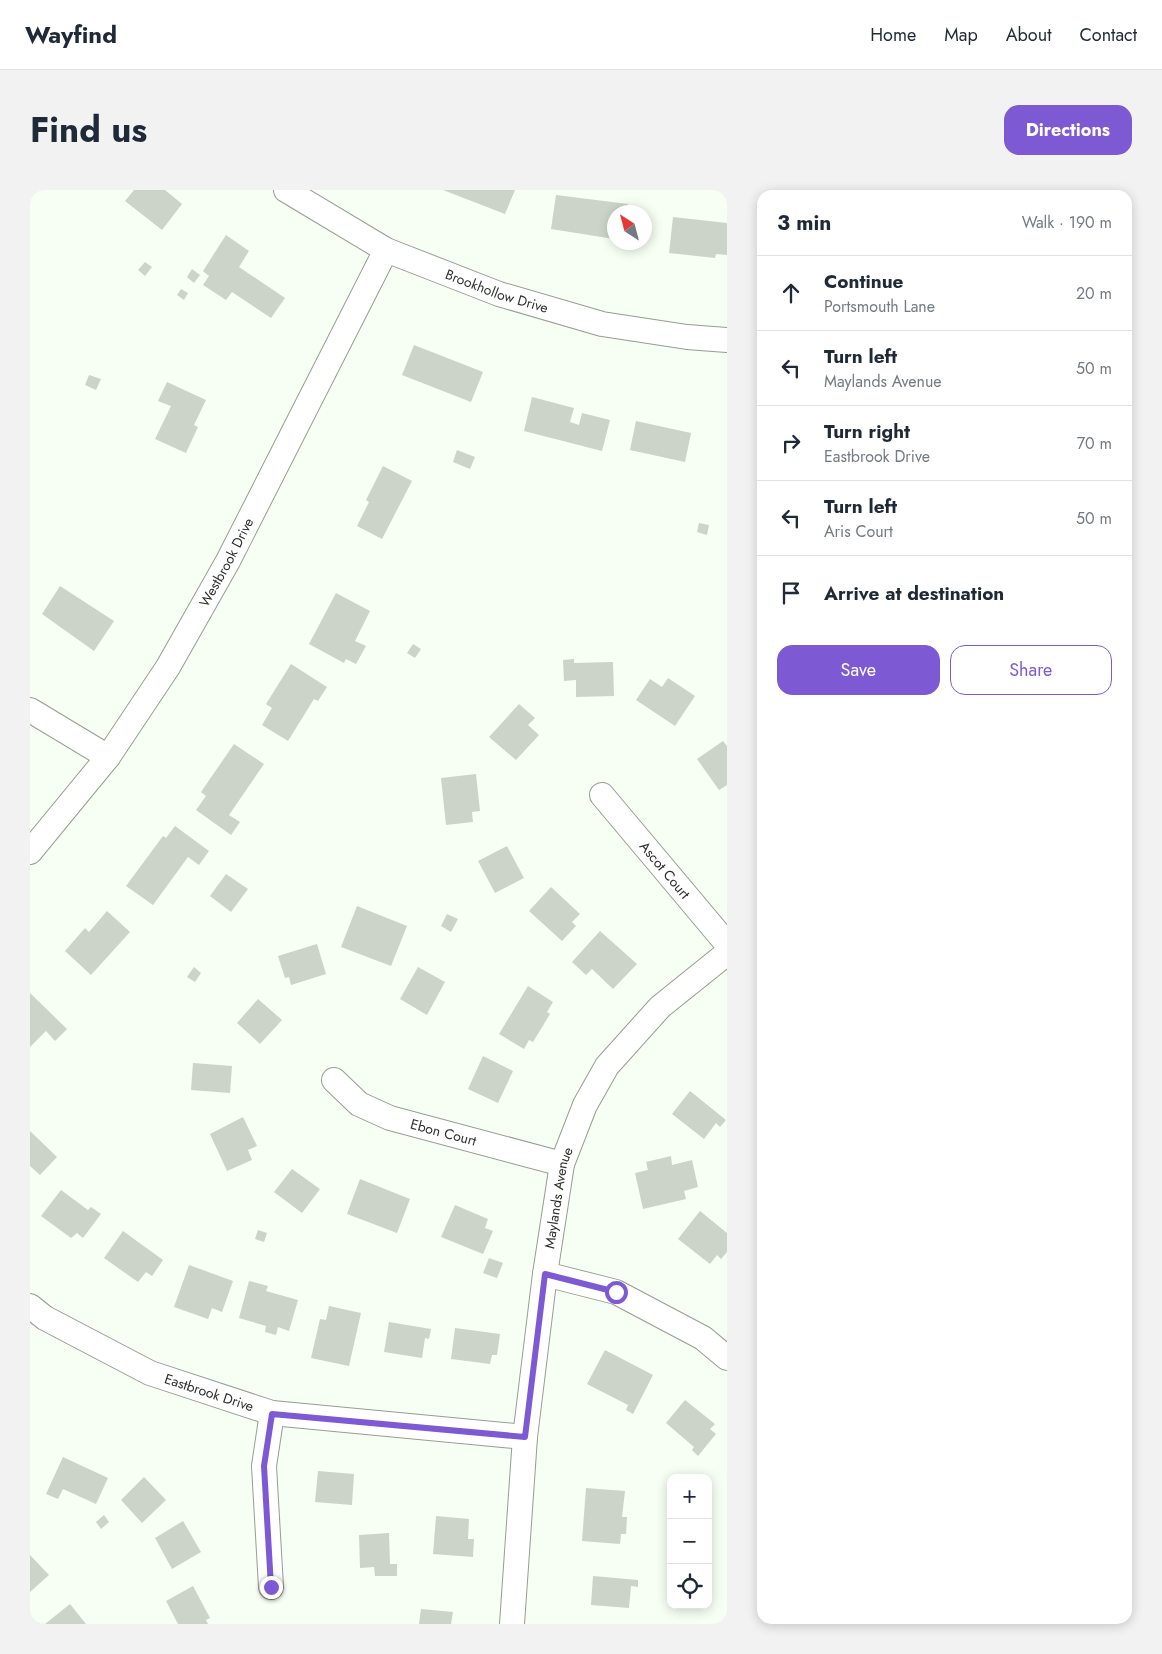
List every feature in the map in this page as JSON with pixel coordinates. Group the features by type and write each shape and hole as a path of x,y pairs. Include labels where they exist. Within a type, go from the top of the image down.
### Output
{"street":[{"name":"Brookhollow Drive","path":"286,190 386,250 499,294 602,324 687,337 727,340"},
{"name":"Westbrook Drive","path":"30,852 108,757 168,667 228,561 386,250"},
{"path":"30,710 108,757"},
{"name":"Ascot Court","path":"602,795 727,944"},
{"name":"Maylands Avenue","path":"512,1624 525,1437 545,1274 562,1164 585,1105 607,1066 660,1007 727,953"},
{"name":"Ebon Court","path":"334,1080 359,1104 390,1118 562,1164"},
{"path":"545,1274 616,1292 703,1338 727,1358"},
{"name":"Eastbrook Drive","path":"30,1306 45,1318 150,1373 272,1414 525,1437"},
{"path":"271,1587 264,1466 272,1414"}],"building":[{"path":"134,190 165,190 182,204 162,230 125,201"},
{"path":"443,190 515,190 505,214"},
{"path":"556,195 628,204 607,205 607,238 551,229"},
{"path":"673,217 727,223 727,255 716,254 715,258 669,253"},
{"path":"226,235 249,251 239,267 285,298 271,318 232,292 226,300 203,285 209,276 203,271"},
{"path":"145,262 152,267 145,276 138,270"},
{"path":"192,269 200,275 194,283 187,277"},
{"path":"181,289 188,293 184,300 177,295"},
{"path":"414,345 483,372 471,402 402,375"},
{"path":"89,375 101,379 96,390 85,385"},
{"path":"167,382 206,400 194,425 198,427 186,453 155,439 171,406 158,401"},
{"path":"532,397 574,408 570,422 579,425 582,413 610,420 602,451 524,431"},
{"path":"636,421 691,433 685,462 630,450"},
{"path":"457,450 475,457 470,469 453,462"},
{"path":"383,466 412,481 382,539 357,526 369,502 366,500"},
{"path":"699,523 709,525 707,535 697,532"},
{"path":"60,586 114,621 94,651 42,614"},
{"path":"336,593 370,611 355,641 366,646 356,664 346,659 344,663 309,644"},
{"path":"413,644 421,649 415,658 407,653"},
{"path":"574,659 574,663 613,662 614,696 576,697 576,680 564,681 563,660"},
{"path":"291,664 327,687 318,701 314,699 288,741 262,725 272,708 266,704"},
{"path":"668,678 695,696 675,726 636,700 650,679 662,687"},
{"path":"519,704 535,718 528,725 539,735 516,760 489,737"},
{"path":"723,741 727,746 727,785 719,790 697,759"},
{"path":"234,744 264,764 229,815 240,822 231,835 196,810 206,796 201,792"},
{"path":"476,774 480,811 472,812 473,822 446,825 441,778"},
{"path":"175,826 209,851 199,865 188,857 153,905 126,886 163,836 166,838"},
{"path":"507,846 524,878 495,893 478,861"},
{"path":"226,874 248,889 231,912 210,896"},
{"path":"551,887 580,914 572,922 576,926 562,941 529,911"},
{"path":"357,906 407,926 391,966 341,947"},
{"path":"107,911 130,932 91,975 65,951 85,928 89,932"},
{"path":"447,914 458,919 451,932 441,926"},
{"path":"600,931 637,964 613,989 592,969 586,975 572,962"},
{"path":"317,944 326,974 291,985 289,977 285,978 278,956"},
{"path":"194,967 201,973 195,982 187,977"},
{"path":"418,967 445,982 427,1015 400,999"},
{"path":"528,986 553,1002 547,1012 550,1014 533,1042 529,1040 524,1049 499,1034"},
{"path":"30,993 67,1029 55,1041 46,1031 30,1047"},
{"path":"258,999 282,1020 260,1044 237,1023"},
{"path":"483,1056 513,1071 498,1103 468,1089"},
{"path":"193,1063 232,1066 230,1093 191,1090"},
{"path":"690,1091 726,1120 720,1127 716,1123 704,1139 672,1114"},
{"path":"243,1117 257,1146 248,1150 252,1160 227,1171 210,1134"},
{"path":"30,1131 57,1157 40,1175 30,1166"},
{"path":"671,1156 672,1165 692,1160 698,1187 684,1191 686,1199 643,1209 635,1173 648,1170 646,1162"},
{"path":"292,1169 320,1189 302,1213 274,1192"},
{"path":"360,1179 410,1199 397,1233 347,1214"},
{"path":"61,1190 88,1210 91,1207 101,1214 83,1238 77,1233 71,1238 41,1216"},
{"path":"455,1205 488,1219 485,1228 493,1231 483,1254 441,1237"},
{"path":"700,1211 727,1233 727,1252 721,1259 717,1255 710,1264 678,1239"},
{"path":"258,1230 267,1233 264,1242 255,1239"},
{"path":"123,1231 163,1260 152,1276 146,1272 138,1282 104,1258"},
{"path":"489,1258 503,1263 497,1278 483,1273"},
{"path":"189,1265 233,1281 222,1312 212,1308 208,1319 174,1307"},
{"path":"249,1281 268,1286 266,1291 298,1300 289,1331 278,1327 276,1335 265,1332 266,1326 239,1318"},
{"path":"329,1306 361,1313 349,1366 311,1358 320,1319 326,1320"},
{"path":"389,1322 431,1329 429,1339 425,1338 422,1358 384,1352"},
{"path":"455,1328 500,1334 497,1355 492,1355 490,1364 451,1359"},
{"path":"605,1350 653,1375 633,1414 626,1410 628,1405 587,1384"},
{"path":"685,1400 715,1424 710,1429 716,1434 698,1456 692,1450 694,1447 666,1423"},
{"path":"63,1457 108,1478 96,1504 63,1489 58,1499 46,1494"},
{"path":"318,1471 354,1474 352,1505 315,1502"},
{"path":"144,1477 166,1500 142,1523 121,1500"},
{"path":"586,1488 625,1491 622,1517 627,1517 626,1534 621,1534 620,1544 582,1541"},
{"path":"104,1515 109,1522 101,1529 96,1522"},
{"path":"436,1516 469,1519 468,1539 474,1539 473,1557 433,1554"},
{"path":"183,1521 201,1552 172,1569 155,1538"},
{"path":"389,1533 390,1564 397,1564 397,1576 375,1576 374,1567 360,1568 359,1535"},
{"path":"30,1555 49,1575 30,1592"},
{"path":"593,1576 638,1580 638,1587 631,1586 629,1608 591,1605"},
{"path":"193,1586 210,1618 206,1620 208,1624 178,1624 166,1601"},
{"path":"70,1604 86,1624 45,1624"},
{"path":"421,1609 453,1612 451,1624 419,1624"}],"route":[{"path":"271,1587 264,1466 272,1414 525,1437 545,1274 616,1292"}]}
